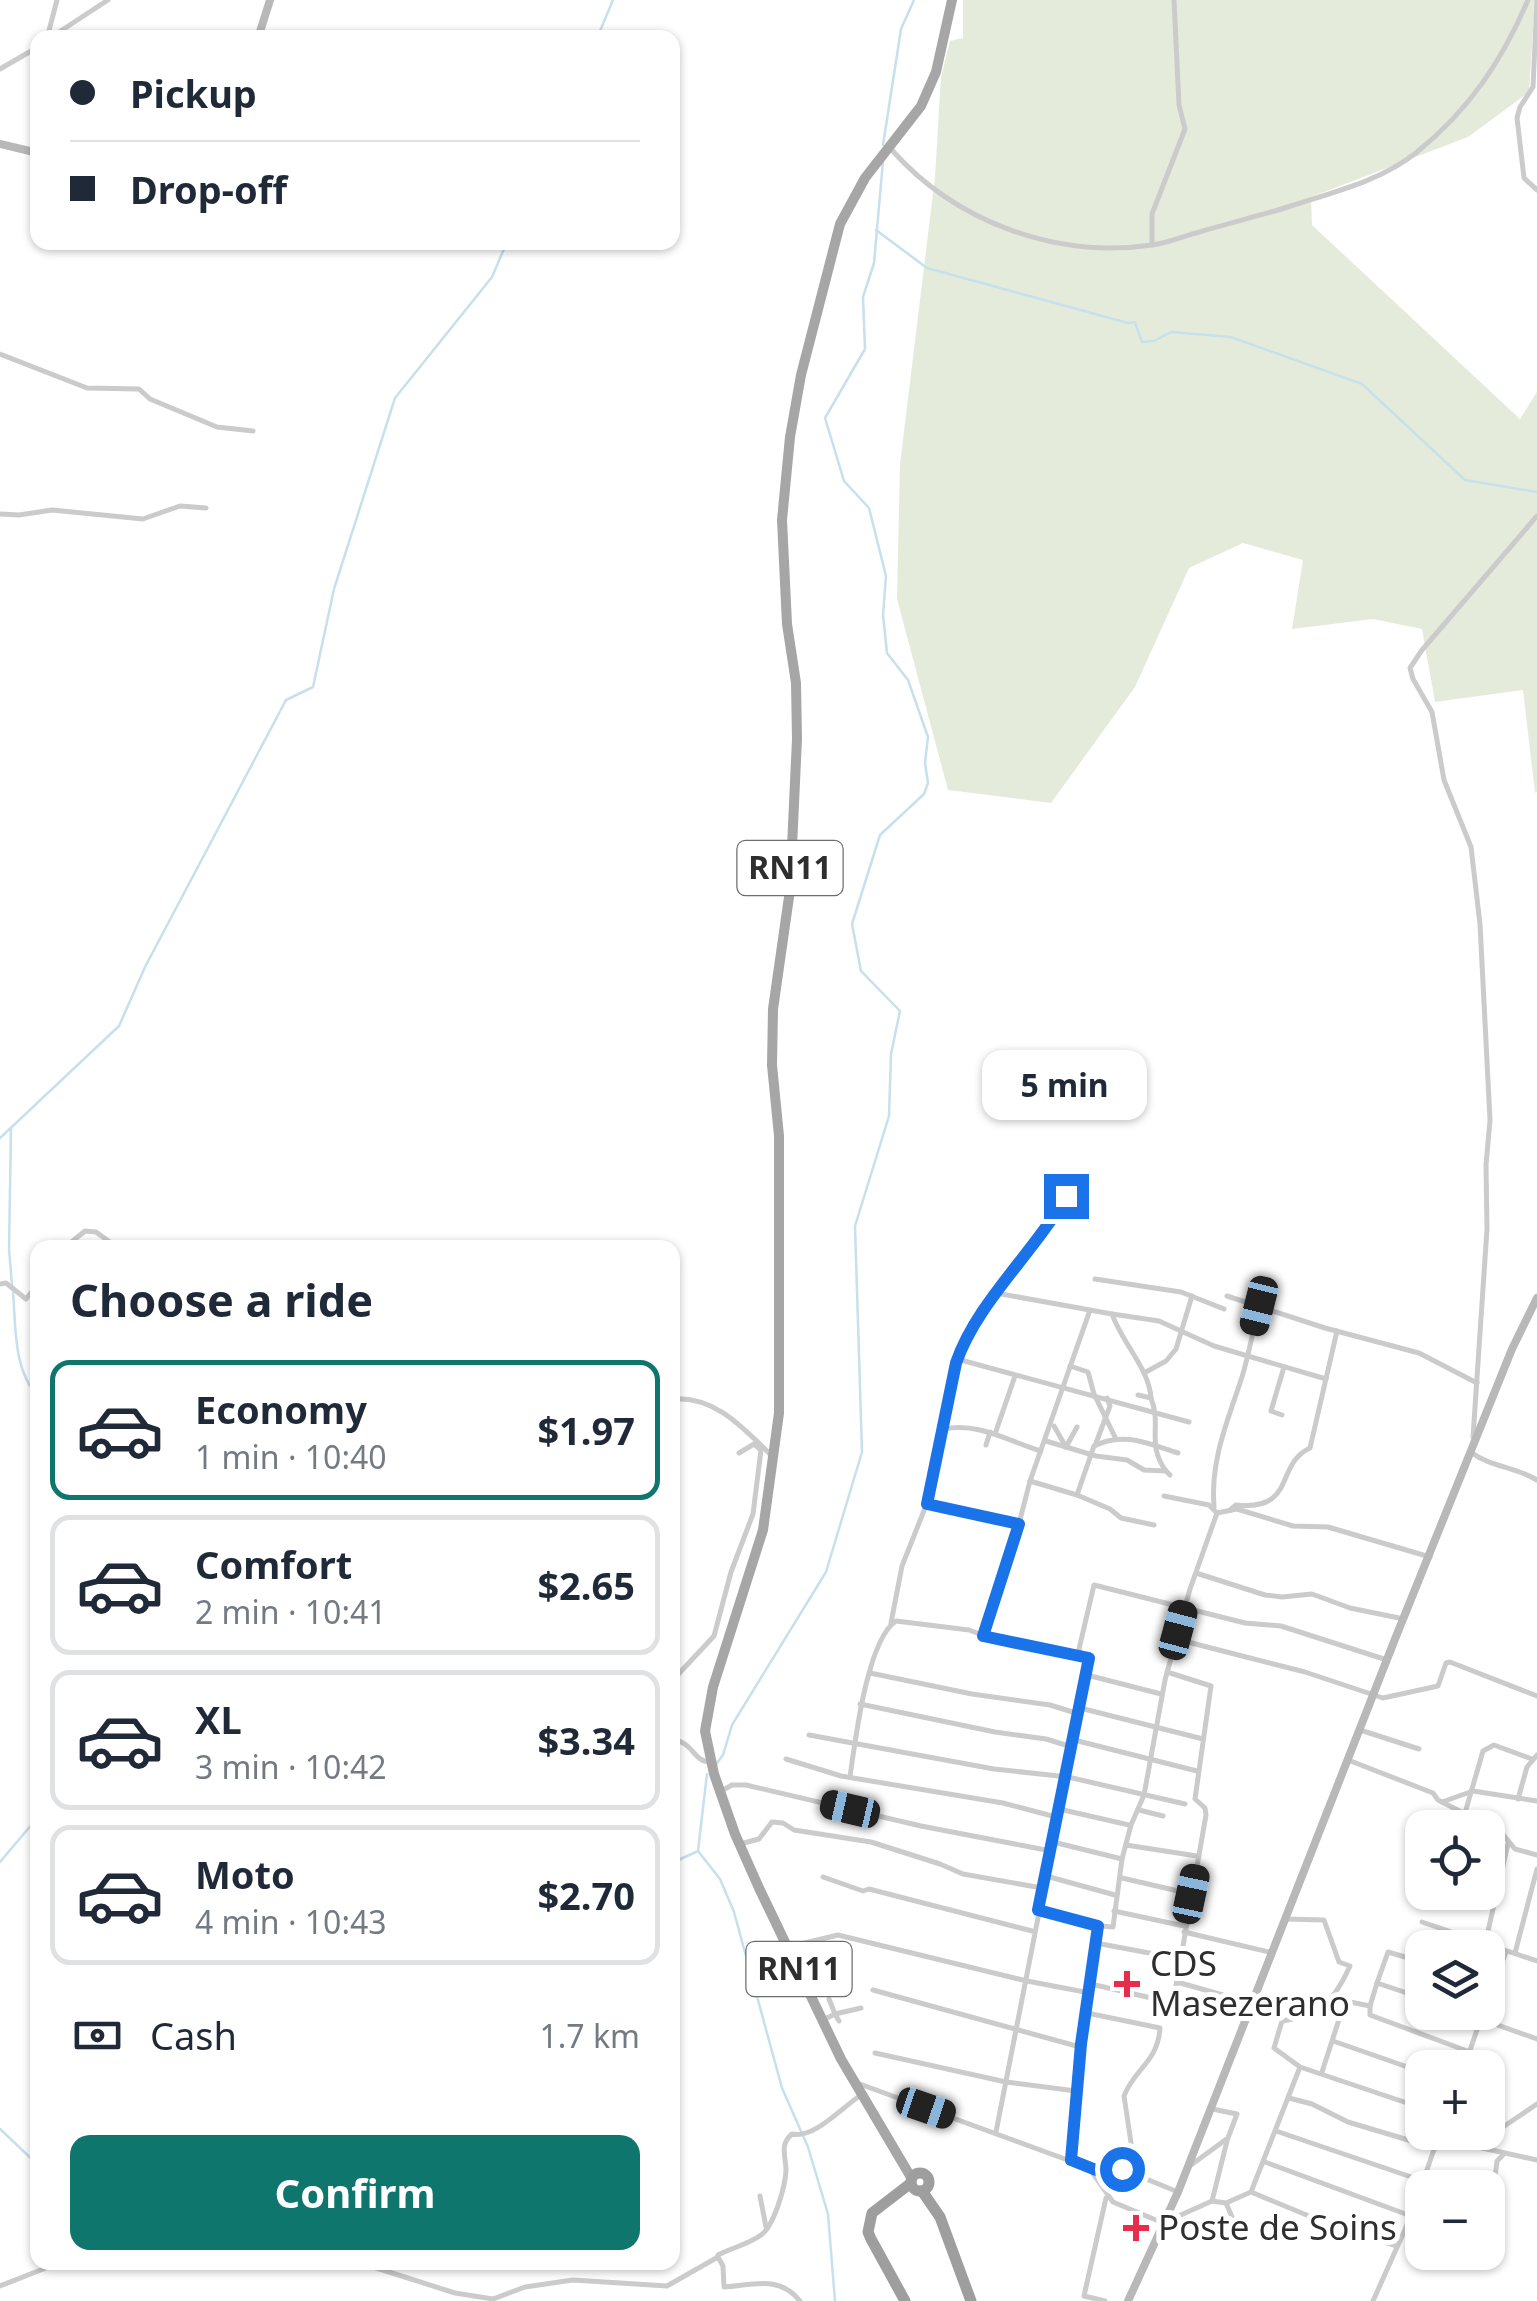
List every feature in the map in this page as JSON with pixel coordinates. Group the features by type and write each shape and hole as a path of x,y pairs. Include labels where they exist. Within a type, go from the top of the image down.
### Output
{"highway":[{"path":"905,2301 868,2232 872,2213 918,2184 933,2205 972,2301"}],"main road":[{"path":"261,30 270,0"},
{"name":"RN11","path":"918,2184 861,2095 822,2020 740,1844 712,1768 706,1731 709,1703 758,1553 774,1458 780,1370 773,1008 790,890 797,739 796,683 786,624 783,564 784,478 802,376 840,224 856,189 921,106 936,72 952,0"},
{"path":"0,144 30,150"},
{"path":"1128,2301 1188,2168 1387,1660 1512,1349 1537,1298"}],"street":[{"path":"50,30 57,0"},
{"path":"61,30 108,0"},
{"path":"1152,245 1152,214 1186,129 1178,104 1174,0"},
{"path":"889,147 930,186 965,210 998,224 1070,246 1152,245 1262,216 1368,180 1413,155 1454,119 1487,80 1528,0"},
{"path":"1537,0 1533,87 1517,118 1524,178 1537,190"},
{"path":"0,68 30,51"},
{"path":"0,354 87,388 138,389 217,427 253,432"},
{"path":"0,514 19,516 52,510 142,519 180,506 206,508"},
{"path":"1537,516 1422,650 1410,671 1432,712 1444,780 1472,847 1480,924 1490,1120 1486,1164 1488,1229 1472,1454 1498,1468 1517,1470 1537,1480"},
{"path":"850,1777 860,1704 891,1623 902,1566 927,1504 957,1359 996,1292 1056,1214 1074,1180"},
{"path":"74,1240 85,1231 96,1232 107,1240"},
{"path":"1095,1279 1192,1296 1224,1309"},
{"path":"0,1284 6,1283 26,1299 30,1294"},
{"path":"996,1292 1160,1322 1214,1346 1326,1379"},
{"path":"1144,1373 1166,1361 1176,1349 1192,1296"},
{"path":"1228,1296 1419,1353 1476,1383"},
{"path":"1038,1910 1112,1927 1122,1859 1130,1825 1144,1795 1162,1694 1184,1606 1216,1510 1211,1489 1219,1440 1259,1306"},
{"path":"983,1636 1030,1481 1090,1310"},
{"path":"1044,1441 1093,1449 1144,1470 1168,1473 1153,1446 1156,1412 1144,1373 1112,1314"},
{"path":"1230,1510 1236,1505 1258,1506 1281,1489 1297,1456 1310,1448 1336,1331"},
{"path":"957,1359 1189,1422"},
{"path":"1070,1366 1088,1372 1104,1420 1115,1437"},
{"path":"1282,1415 1272,1411 1284,1366"},
{"path":"986,1446 1015,1375"},
{"path":"1138,1395 1151,1398"},
{"path":"1078,1495 1110,1406 1107,1398"},
{"path":"680,1400 701,1401 728,1414 774,1458"},
{"path":"1053,1423 1066,1447"},
{"path":"944,1428 958,1425 1041,1451"},
{"path":"1066,1447 1077,1428"},
{"path":"1093,1449 1115,1437 1133,1437 1178,1453"},
{"path":"680,1673 714,1636 731,1572 753,1514 760,1450 754,1444 739,1453"},
{"path":"1030,1481 1078,1495 1121,1518 1154,1525"},
{"path":"1164,1496 1216,1510 1251,1512 1293,1526 1328,1527 1430,1557"},
{"path":"927,1504 1019,1524"},
{"path":"1196,1574 1265,1595 1282,1598 1312,1594 1350,1608 1404,1619"},
{"path":"1082,1657 1079,1649 1094,1585 1245,1623 1294,1629 1387,1660"},
{"path":"891,1623 951,1626 1089,1658 996,2132"},
{"path":"1176,1639 1305,1672 1384,1698 1438,1686 1446,1663 1450,1662 1537,1696"},
{"path":"1091,1984 1173,2003 1206,1811 1196,1799 1211,1686 1168,1672"},
{"path":"870,1673 1050,1705 1202,1739"},
{"path":"1087,1675 1162,1694"},
{"path":"860,1704 1198,1771"},
{"path":"1360,1730 1419,1748"},
{"path":"809,1735 986,1768 1068,1777 1185,1804"},
{"path":"680,1741 692,1747 698,1758 712,1768"},
{"path":"1466,1810 1478,1760 1483,1751 1494,1745 1534,1757 1518,1798"},
{"path":"786,1759 850,1777 1003,1803 1057,1818"},
{"path":"1348,1760 1428,1790 1460,1810"},
{"path":"720,1792 732,1785 746,1785 921,1826 1051,1851"},
{"path":"1442,1802 1473,1790 1537,1801"},
{"path":"1059,1809 1130,1825"},
{"path":"1138,1810 1162,1816"},
{"path":"740,1844 759,1839 772,1822 794,1830 871,1842 963,1874 1042,1888"},
{"path":"1505,1838 1515,1849 1537,1855"},
{"path":"1052,1842 1122,1859"},
{"path":"1488,1930 1509,1843"},
{"path":"1126,1845 1199,1856"},
{"path":"1515,1953 1533,1907 1537,1869"},
{"path":"1046,1876 1116,1895"},
{"path":"823,1877 1034,1931"},
{"path":"1122,1878 1191,1894"},
{"path":"1114,1912 1272,1953"},
{"path":"1285,1919 1324,1920 1340,1962 1350,1966 1330,2002 1305,2017 1282,2020 1274,2048 1300,2067 1405,2102"},
{"path":"1422,1922 1445,1930"},
{"path":"1071,2160 1080,2048 1098,1926"},
{"path":"788,1947 838,1935 1090,1993"},
{"path":"1096,1943 1180,1959"},
{"path":"1505,1955 1507,1951 1537,1962"},
{"path":"1405,1957 1388,1952 1370,2015 1465,2050"},
{"path":"1176,1982 1254,2004"},
{"path":"1377,1983 1405,1992"},
{"path":"873,1990 1080,2048"},
{"path":"829,1999 837,2018"},
{"path":"1322,2072 1345,2001 1370,2006"},
{"path":"822,2020 861,2008"},
{"path":"1086,2013 1160,2028 1154,2055 1124,2096 1136,2176"},
{"path":"1505,2025 1537,2038"},
{"path":"1332,2041 1405,2066"},
{"path":"875,2052 1006,2082 1076,2091"},
{"path":"1088,2165 1106,2196 1163,2223 1212,2201 1226,2202 1251,2192 1300,2067"},
{"path":"854,2081 1096,2170 1122,2169 1178,2192"},
{"path":"383,2270 455,2293 494,2299 525,2287 573,2280 667,2286 762,2234 776,2215 785,2177 787,2138 819,2128 838,2109 861,2095"},
{"path":"1289,2098 1405,2139"},
{"path":"1505,2126 1537,2104"},
{"path":"1212,2109 1237,2114 1212,2201"},
{"path":"1276,2131 1405,2175"},
{"path":"1188,2168 1228,2138"},
{"path":"1492,2150 1537,2160"},
{"path":"1496,2170 1497,2160 1506,2153"},
{"path":"1265,2162 1405,2214"},
{"path":"1251,2192 1396,2246"},
{"path":"760,2196 766,2227"},
{"path":"1105,2301 1084,2296 1106,2196"},
{"path":"1226,2202 1238,2231"},
{"path":"1373,2301 1405,2227"},
{"path":"714,2258 722,2260 724,2287 782,2285 800,2301"},
{"path":"0,2286 41,2270"}],"green space":[{"path":"963,0 1535,0 1529,92 1468,137 1311,197 1312,225 1520,419 1537,392 1535,793 1523,690 1435,702 1422,629 1373,619 1292,629 1303,560 1243,543 1189,568 1135,687 1051,803 948,790 897,599 900,464 935,177 941,77 950,41 963,38"}],"waterway":[{"path":"600,30 613,0"},
{"path":"883,145 901,29 914,0"},
{"path":"717,1763 732,1725 826,1572 862,1452 855,1226 889,1116 891,1054 900,1011 861,971 852,924 880,835 924,794 928,783 928,737 908,680 887,653 883,615 886,576 869,508 844,481 825,418 865,349 863,297 874,263 883,161"},
{"path":"876,230 927,268 1135,322 1142,342 1171,332 1231,337 1362,384 1465,480 1537,492"},
{"path":"0,1138 119,1026 145,967 286,700 313,687 334,589 395,398 492,277 504,250"},
{"path":"11,1128 12,1285"},
{"path":"13,1293 20,1361 30,1386"},
{"path":"680,1859 698,1851 707,1774"},
{"path":"0,1862 30,1826"},
{"path":"698,1851 720,1879 734,1912 782,2088 808,2147 828,2214 835,2301"},
{"path":"0,2129 30,2157"}],"place":[{"name":"CDS Masezerano","path":"1127,1984"},
{"name":"Poste de Soins","path":"1136,2228"}],"route":[{"path":"1066,1196 962,1346 927,1504 1019,1524 983,1636 1089,1658 1068,1777 1038,1910 1098,1926 1081,2044 1071,2160 1096,2170 1122,2169"}]}
